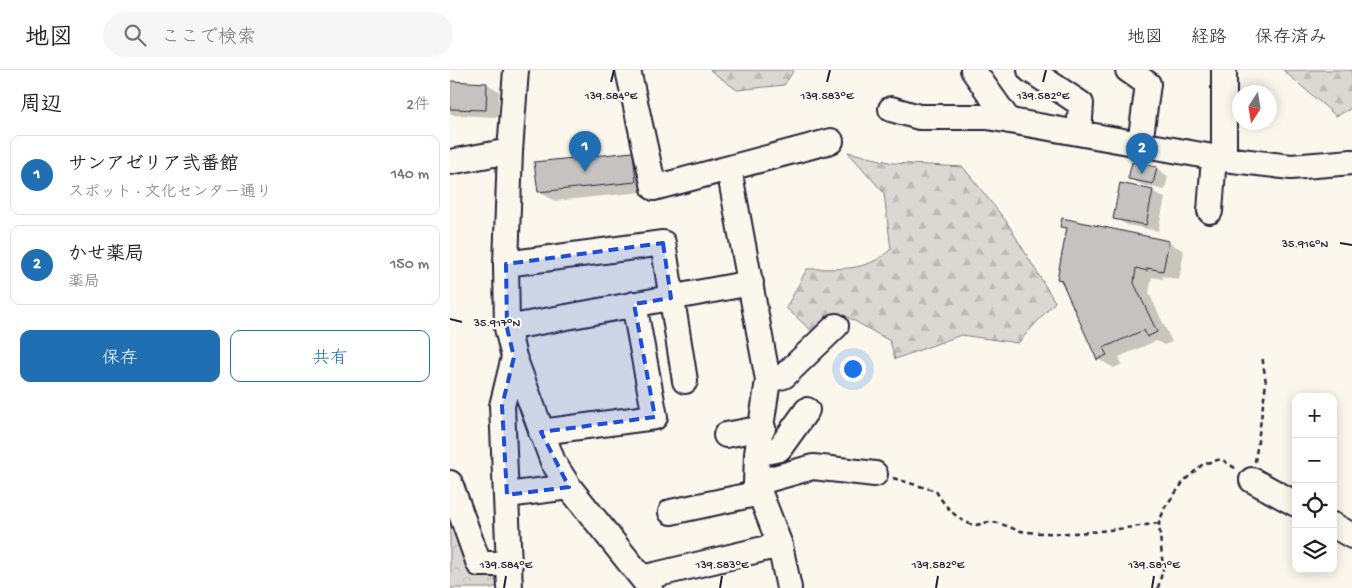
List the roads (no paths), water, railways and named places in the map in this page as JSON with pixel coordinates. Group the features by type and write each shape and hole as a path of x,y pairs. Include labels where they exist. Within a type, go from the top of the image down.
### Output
{"street":[{"path":"516,70 510,151 506,264 507,328 514,357 553,462 569,487 646,583 780,545"},
{"path":"628,70 654,188 831,141"},
{"path":"1030,70 1081,104 1079,133"},
{"path":"1128,70 1148,84 1140,144"},
{"path":"1210,211 1219,158 1224,70"},
{"path":"975,71 1009,121"},
{"path":"891,109 919,117 988,117 1219,158 1291,167 1352,162"},
{"path":"450,162 510,151"},
{"path":"729,169 768,380 763,428 757,454 758,488 780,545 789,588"},
{"path":"506,264 663,243 685,382"},
{"path":"507,328 751,283"},
{"path":"541,432 655,417 634,304"},
{"path":"768,380 784,376 836,326"},
{"path":"510,588 502,406 514,357"},
{"path":"757,454 779,449 807,410"},
{"path":"726,435 763,428"},
{"path":"671,512 758,488 813,467 875,474"},
{"path":"1252,480 1292,502"},
{"path":"450,483 479,564 510,564"},
{"path":"507,495 569,487"},
{"path":"1337,527 1352,536"}],"place":[{"name":"サンアゼリア弐番館","path":"585,172"},
{"name":"かせ薬局","path":"1142,174"}]}
